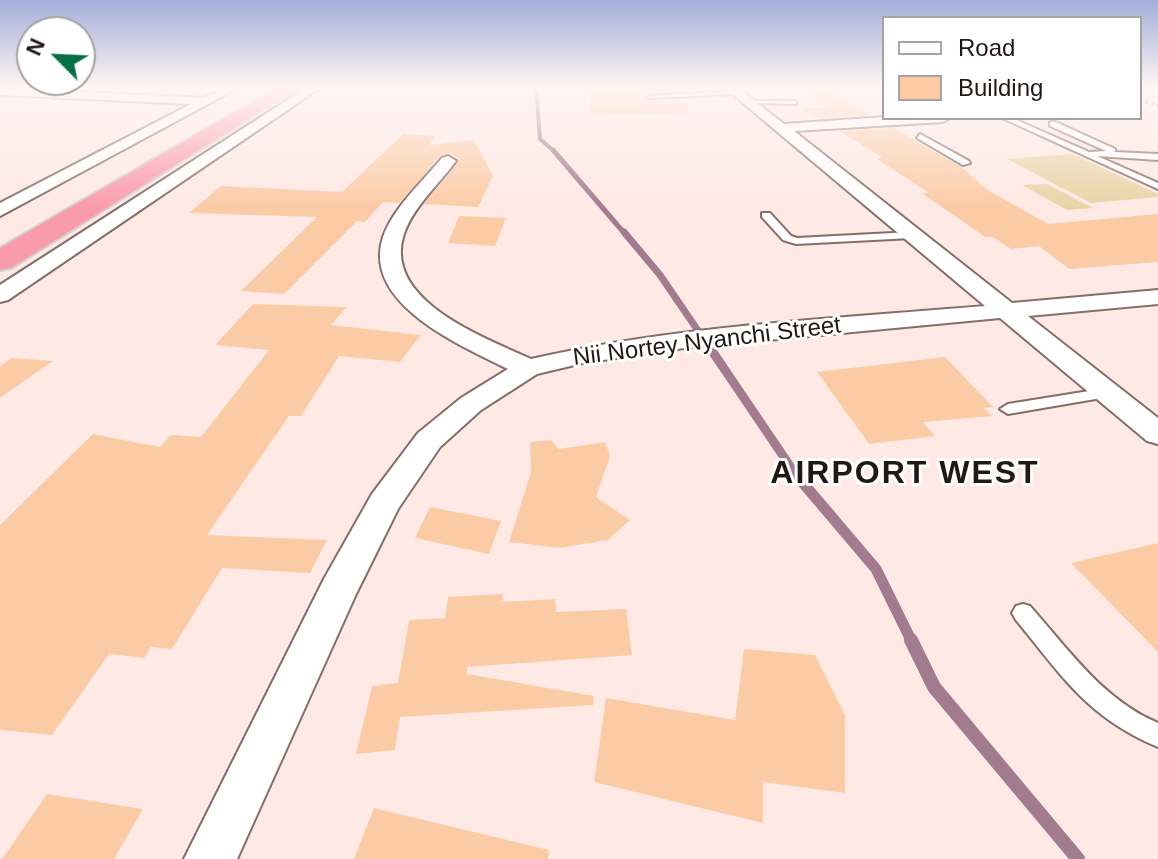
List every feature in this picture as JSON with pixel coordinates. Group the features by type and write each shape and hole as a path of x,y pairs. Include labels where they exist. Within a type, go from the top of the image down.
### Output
{"highway":[{"path":"0,232 175,128"},
{"path":"0,261 222,128"}],"street":[{"path":"0,210 142,128"},
{"path":"0,295 253,128"},
{"path":"780,128 1158,434"},
{"path":"448,161 393,235 390,260 395,274 412,303 427,316 528,368"},
{"name":"Nii Nortey Nyanchi Street","path":"210,859 338,591 384,503 429,440 492,389 528,368 583,355 684,340 1158,297"}],"lane":[{"path":"1029,128 1158,186"},
{"path":"1062,128 1117,153"},
{"path":"920,136 966,163"},
{"path":"1087,153 1158,157"},
{"path":"766,215 787,238 796,241 912,235"},
{"path":"1008,409 1108,393"},
{"path":"1023,613 1106,708 1158,735"}],"shaded area":[{"path":"1072,154 1158,194 1158,197 1091,203 1007,159"},
{"path":"1047,184 1093,208 1067,210 1022,185"}],"building":[{"path":"893,128 963,168 986,189 1048,224 1158,214 1158,262 1069,269 1039,246 1011,249 993,237 985,237 922,193 929,193 877,159 882,157 839,131"},
{"path":"403,134 435,136 429,145 474,140 493,176 478,207 424,204 458,163 458,158 450,153 441,155 399,203 383,202 365,222 357,221 284,294 241,291 317,217 189,213 221,186 342,192"},
{"path":"459,216 506,218 495,246 448,243"},
{"path":"253,304 347,307 331,325 421,335 400,362 339,356 301,416 289,416 207,535 327,540 310,573 222,568 172,649 151,647 144,658 109,654 52,735 0,730 0,525 93,434 160,447 171,435 201,437 269,350 215,345"},
{"path":"945,357 993,407 983,408 992,416 923,422 935,436 869,444 817,372"},
{"path":"12,358 53,361 0,398 0,366"},
{"path":"551,440 558,449 605,442 610,456 596,497 630,520 608,540 559,548 509,542 531,472 530,442"},
{"path":"430,507 501,521 489,554 415,538"},
{"path":"1158,543 1158,652 1071,563"},
{"path":"503,594 502,602 555,599 556,612 626,609 632,655 467,667 467,674 594,696 593,705 400,717 395,750 356,754 372,686 398,683 409,620 445,618 448,597"},
{"path":"744,649 815,655 845,715 845,793 763,782 763,823 594,782 606,698 735,720"},
{"path":"47,794 143,809 114,859 2,859"},
{"path":"374,808 549,850 548,859 354,859"}],"waterway":[{"path":"539,128 540,139 554,151"},
{"path":"554,151 625,234"},
{"path":"624,232 660,275 703,338"},
{"path":"702,336 794,472"},
{"path":"792,470 876,569 912,642"},
{"path":"911,640 934,687 1078,859"}],"district":[{"name":"AIRPORT WEST","path":"905,474"}]}
